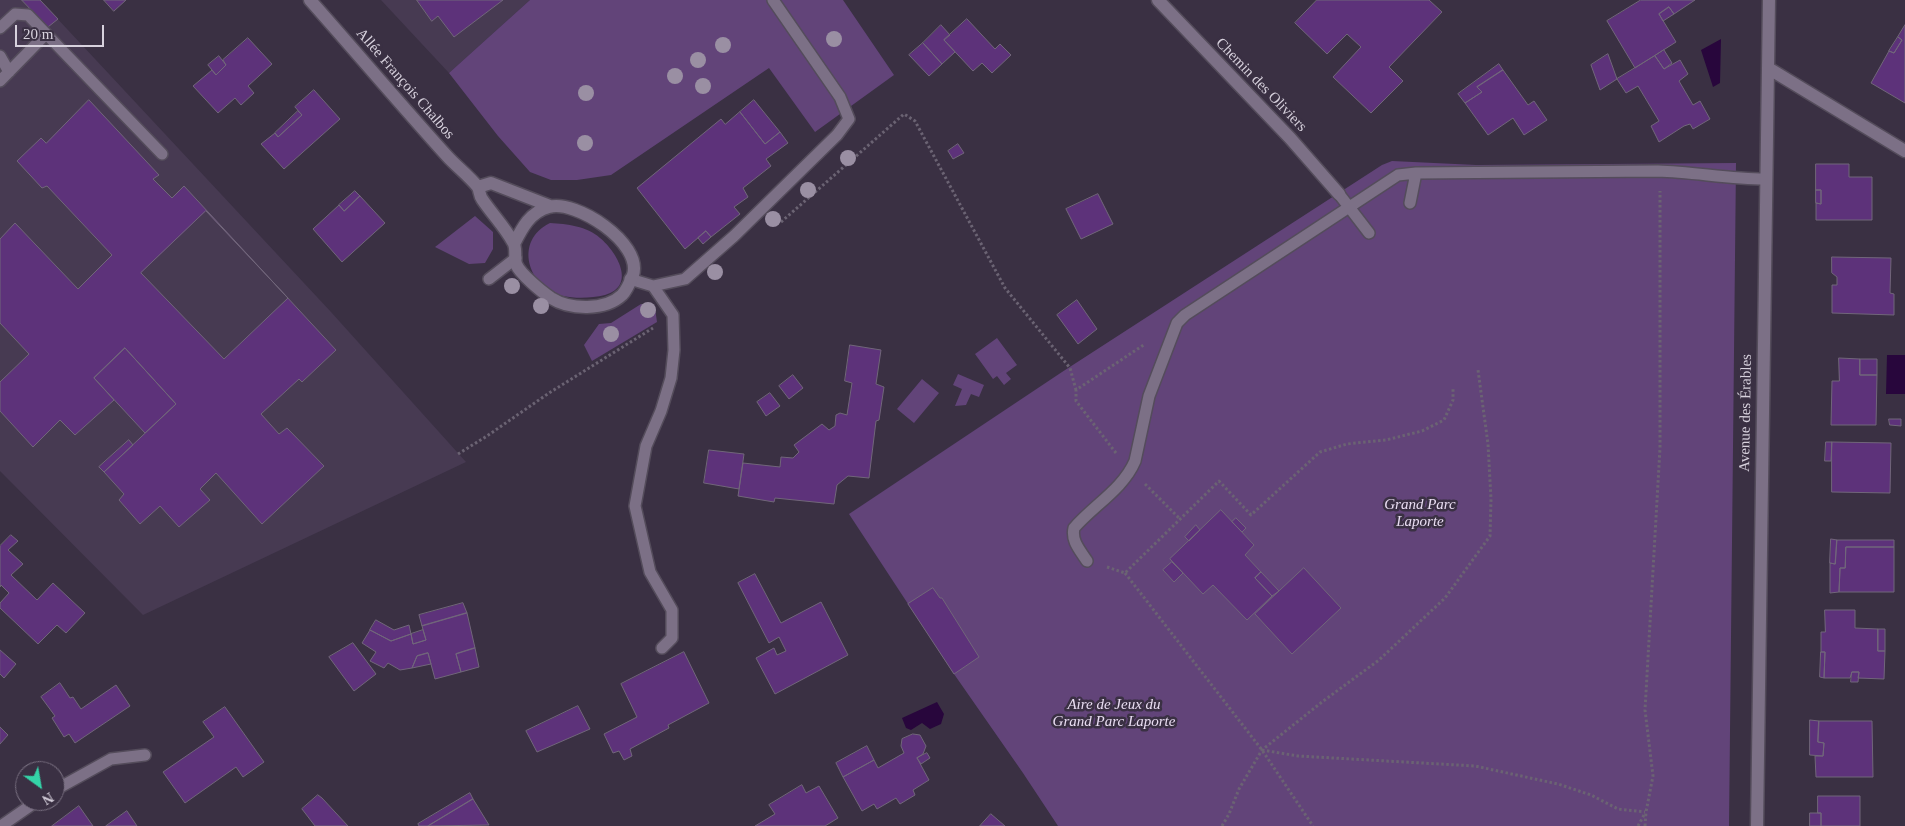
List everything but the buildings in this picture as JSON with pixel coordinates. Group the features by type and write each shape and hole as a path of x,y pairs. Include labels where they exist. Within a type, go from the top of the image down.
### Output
{"street":[{"name":"Allée François Chalbos","path":"310,0 447,156 478,187 480,198 493,212 514,244"},
{"name":"Chemin des Oliviers","path":"1158,0 1290,138 1339,194"},
{"name":"Avenue des Érables","path":"1757,826 1769,0"},
{"path":"1768,68 1905,152"},
{"path":"478,187 491,183 550,206 569,208 598,221 616,235 630,251 634,273 622,295 602,306 579,308 552,299 532,283 516,265 514,244 524,224 534,214 550,206"}],"lane":[{"path":"630,279 653,286 685,279 734,236 837,135 849,119 840,97 773,0"},
{"path":"0,28 15,14 28,15 162,154"},
{"path":"0,81 46,34"},
{"path":"0,56 9,72"},
{"path":"1087,562 1074,541 1074,528 1111,492 1133,465 1149,396 1177,323 1185,315 1398,174 1658,171 1685,172 1736,179 1765,179"},
{"path":"1410,203 1416,173"},
{"path":"1339,194 1369,233"},
{"path":"489,279 516,258"},
{"path":"653,286 673,315 674,350 671,378 662,411 646,446 635,506 650,572 672,610 672,638 662,648"},
{"path":"65,784 111,759 145,755"},
{"path":"1,826 23,811"}],"path":[{"path":"780,223 904,114 915,120 1005,288 1070,368 1076,390 1076,401 1118,455 1133,465 1180,519"},
{"path":"1646,826 1646,812 1653,776 1645,710 1660,448 1661,198 1658,171"},
{"path":"458,454 549,393 673,315"},
{"path":"1076,390 1146,344"},
{"path":"1222,826 1239,789 1262,750 1379,660 1445,598 1490,536 1491,499 1488,444 1478,370"},
{"path":"1125,573 1219,481 1250,515 1320,452 1347,444 1386,440 1413,433 1444,420 1453,400 1453,388"},
{"path":"1087,562 1125,573 1262,750 1313,826"},
{"path":"1262,750 1298,756 1475,766 1558,784 1591,795 1618,809 1646,812"},
{"path":"1638,826 1646,812"}],"shaded area":[{"path":"0,0 40,0 331,312 466,462 143,615 0,471"},
{"path":"381,0 530,0 449,73"},
{"path":"1721,39 1720,83 1713,87 1701,50"},
{"path":"1887,355 1905,355 1905,394 1886,394"},
{"path":"937,702 944,714 941,724 930,729 922,723 911,730 906,728 902,718"}],"green space":[{"path":"530,0 843,0 894,75 815,132 769,68 611,175 577,180 551,180 530,172 498,136 449,73"},
{"name":"Grand Parc Laporte","path":"1392,161 1476,165 1736,163 1729,826 1058,826 954,674 849,514 1062,372 1382,165"},
{"path":"475,216 493,232 493,249 485,263 469,264 435,247"},
{"path":"550,223 583,228 595,234 606,244 621,268 622,277 615,291 600,296 574,298 551,291 541,284 534,274 529,252 532,241 538,231"},
{"path":"641,304 655,308 657,322 592,361 584,345 599,324 611,323"},
{"path":"997,338 1017,365 1006,373 1011,379 1004,385 997,376 993,379 975,354"},
{"path":"958,374 984,385 979,397 971,394 966,405 955,406 962,389 953,385"},
{"path":"922,379 939,393 914,423 897,409"}],"park label":[{"name":"Aire de Jeux du Grand Parc Laporte","path":"1114,714"}]}
